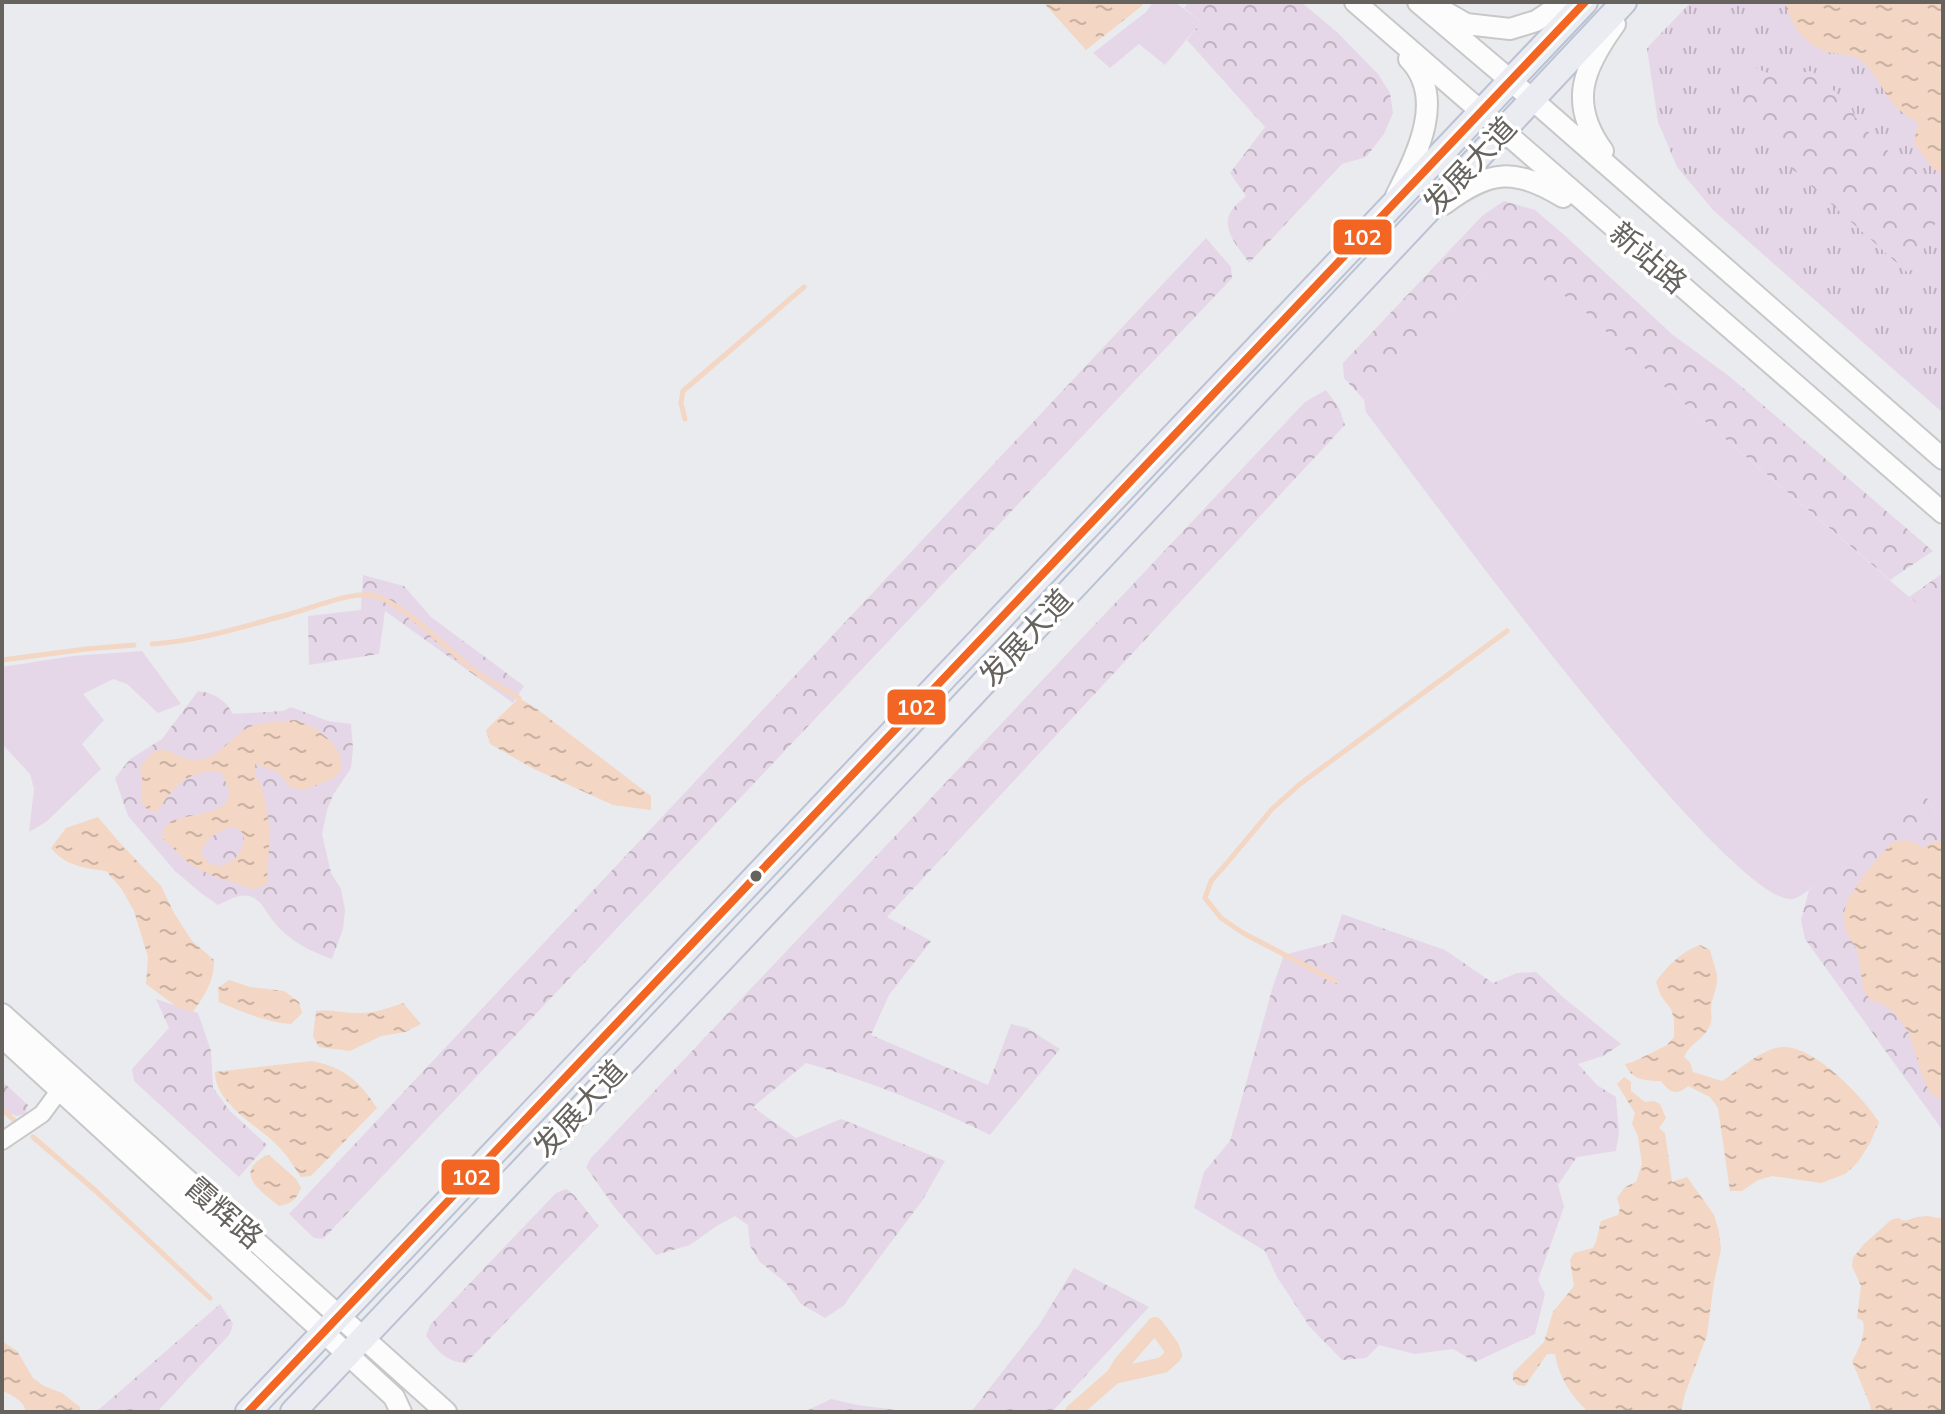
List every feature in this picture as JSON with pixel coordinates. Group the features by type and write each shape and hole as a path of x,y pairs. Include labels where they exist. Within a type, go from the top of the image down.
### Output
{"main road":[{"name":"发展大道","path":"248,1412 1585,2"},
{"name":"发展大道","path":"293,1412 1624,2"}],"street":[{"name":"新站路","path":"1354,2 1943,513"},
{"path":"1354,2 1416,66 1423,79 1427,117 1391,207"},
{"name":"新站路","path":"1418,2 1943,459"},
{"path":"1429,2 1466,24 1510,29 1536,21 1565,2"},
{"path":"1632,2 1600,45 1587,69 1582,96 1590,133 1606,155 1652,203"},
{"path":"1412,228 1460,192 1486,178 1516,175 1541,184 1616,230"},
{"name":"霞辉路","path":"2,1014 65,1084"},
{"name":"霞辉路","path":"2,1037 65,1084 356,1346 446,1412"},
{"path":"2,1141 42,1114 65,1084"},
{"name":"霞辉路","path":"356,1346 394,1397 401,1412"}],"green space":[{"path":"1153,2 1175,2 1201,22 1165,65 1139,44 1110,68 1093,53 1146,12"},
{"path":"1189,2 1301,2 1337,32 1378,74 1390,93 1393,113 1384,134 1366,157 1342,164 1249,263 1229,231 1233,208 1246,196 1230,173 1265,127 1187,40 1201,22 1184,8"},
{"path":"1691,2 1943,2 1943,413 1714,211 1677,167 1658,122 1647,48"},
{"path":"1753,67 1796,84 1800,73 1812,71 1850,105 1855,117 1880,145 1943,190 1943,211 1916,268 1907,272 1788,165 1778,154 1759,119 1737,106 1740,85"},
{"path":"1504,201 1535,210 1673,335 1729,376 1933,551 1890,580 1660,383 1584,311 1490,267 1364,400 1344,378 1343,363 1482,216"},
{"path":"1206,238 1231,267 1232,278 323,1239 314,1238 289,1214"},
{"path":"1490,267 1512,267 1543,279 1584,311 1660,383 1943,626 1943,824 1924,793 1848,863 1793,899 1759,883 1707,836 1643,766 1575,684 1366,412 1364,400"},
{"path":"1326,390 1339,408 1345,425 887,917 931,941 889,995 871,1035 988,1085 1011,1024 1027,1028 1060,1049 990,1135 900,1095 806,1063 753,1107 796,1138 841,1119 945,1161 922,1201 843,1306 825,1318 801,1304 786,1283 760,1262 750,1246 748,1225 735,1216 690,1245 656,1255 615,1208 586,1167 591,1158 1305,402"},
{"path":"1943,573 1943,626 1909,597"},
{"path":"363,575 404,586 431,617 524,686 513,703 385,611 379,654 309,665 308,616 361,610"},
{"path":"142,651 181,704 158,713 127,684 113,679 83,694 104,720 82,744 101,769 46,822 29,832 34,789 30,774 2,744 2,667 73,656"},
{"path":"198,691 218,698 233,714 283,711 291,707 328,721 351,724 351,768 333,795 322,834 331,873 341,889 345,910 343,929 332,959 293,940 254,898 240,896 218,905 175,871 128,816 115,778 130,759 162,739"},
{"path":"1924,793 1943,824 1943,1131 1805,939 1801,920 1809,890 1849,862"},
{"path":"1342,914 1445,950 1493,983 1517,973 1536,972 1621,1044 1603,1056 1578,1064 1597,1085 1616,1097 1619,1133 1616,1151 1577,1157 1558,1185 1564,1207 1538,1280 1545,1294 1535,1334 1475,1362 1453,1349 1415,1354 1379,1345 1366,1358 1342,1360 1310,1327 1277,1277 1265,1251 1194,1208 1204,1172 1230,1141 1284,955 1333,942"},
{"path":"156,999 198,1013 211,1051 213,1088 230,1111 267,1145 239,1177 134,1081 132,1069 169,1028"},
{"path":"2,1081 28,1105 25,1114 17,1116 2,1110"},
{"path":"566,1189 599,1226 466,1363 443,1355 426,1336 430,1325 556,1193"},
{"path":"1074,1268 1149,1307 1052,1412 971,1412 1039,1325"},
{"path":"220,1304 233,1324 230,1334 157,1412 96,1412"},
{"path":"831,1399 857,1405 913,1412 804,1412"}],"water":[{"path":"1043,2 1140,2 1143,5 1086,50"},
{"path":"1785,2 1943,2 1943,174 1933,169 1914,143 1918,122 1899,110 1864,63 1856,57 1820,49 1805,39 1791,19"},
{"path":"519,698 651,796 651,810 613,805 534,769 490,744 486,730"},
{"path":"296,720 316,729 331,741 340,755 341,769 336,777 305,790 290,787 279,773 255,764 270,829 267,882 253,889 191,865 162,838 164,829 177,819 208,812 225,804 229,797 224,777 220,772 208,772 189,777 175,788 156,813 142,803 140,768 156,751 169,751 183,758 200,760 215,754 252,726","holes":["238,828 244,835 243,844 234,859 220,866 206,860 201,852 209,840 225,829"]},
{"path":"98,817 161,886 192,941 214,960 211,981 193,1012 177,1007 146,984 148,957 134,911 121,888 106,871 69,862 51,848 66,828"},
{"path":"1905,840 1917,843 1921,848 1943,842 1943,1100 1931,1094 1909,1033 1895,1013 1871,1000 1864,991 1857,950 1845,930 1847,901 1863,876 1892,842"},
{"path":"1700,945 1710,950 1717,979 1710,1025 1684,1057 1690,1062 1693,1072 1722,1081 1758,1056 1782,1047 1808,1054 1823,1063 1862,1099 1879,1122 1858,1162 1845,1174 1821,1183 1772,1176 1758,1180 1742,1191 1730,1191 1718,1108 1710,1097 1688,1086 1673,1092 1661,1081 1640,1078 1628,1069 1625,1064 1667,1045 1674,1037 1671,1009 1661,996 1656,982 1675,960"},
{"path":"229,980 250,987 284,991 299,1002 302,1013 291,1024 281,1023 219,1002 218,988"},
{"path":"403,1003 421,1024 405,1032 381,1036 350,1051 319,1047 313,1036 316,1011 369,1013"},
{"path":"312,1061 333,1067 350,1077 377,1108 311,1176 301,1177 278,1146 228,1103 221,1093 215,1072"},
{"path":"1624,1077 1631,1082 1631,1091 1645,1102 1660,1104 1666,1118 1659,1128 1665,1133 1672,1182 1687,1177 1714,1215 1719,1232 1721,1249 1707,1335 1681,1412 1588,1412 1566,1385 1555,1354 1547,1354 1525,1386 1517,1385 1513,1380 1513,1373 1544,1342 1553,1312 1574,1286 1570,1260 1574,1253 1593,1248 1601,1221 1618,1215 1620,1208 1617,1198 1625,1187 1636,1182 1642,1164 1638,1136 1632,1124 1635,1113 1617,1084"},
{"path":"269,1155 296,1179 301,1188 293,1200 279,1206 263,1193 251,1177 253,1166"},
{"path":"1928,1216 1943,1217 1943,1412 1871,1412 1852,1361 1864,1331 1863,1321 1857,1318 1861,1286 1852,1266 1853,1258 1891,1220 1898,1218 1905,1221"},
{"path":"2,1341 17,1351 33,1378 62,1393 80,1407 80,1412 26,1412 20,1401 2,1390"}],"waterway":[{"path":"685,419 681,403 683,391 804,287"},
{"path":"152,644 204,636 335,600 370,595 403,611 472,669 519,698"},
{"path":"1335,981 1243,933 1221,918 1205,898 1211,881 1272,809 1300,784 1507,631"},
{"path":"2,660 134,645"},
{"path":"2,1109 17,1123"},
{"path":"33,1137 210,1298"},
{"path":"1073,1412 1114,1376 1155,1325 1174,1355 1163,1365 1114,1376"}],"transit line":[{"name":"102","path":"248,1412 1585,2"}]}
